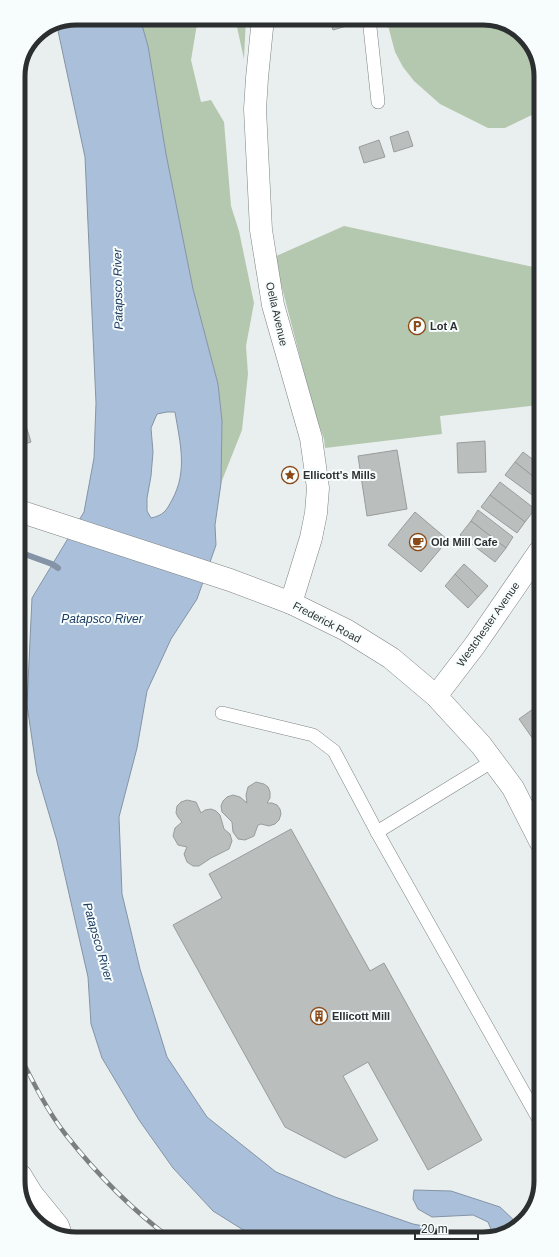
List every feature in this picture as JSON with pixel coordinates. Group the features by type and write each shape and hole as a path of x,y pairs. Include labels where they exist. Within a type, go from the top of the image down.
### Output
{"street":[{"name":"Oella Avenue","path":"262,25 255,109 260,230 273,305 311,438 318,488 316,513 291,603"},
{"name":"Frederick Road","path":"27,513 230,580 291,603 346,630 391,658 436,696 481,745 513,788 534,829"},
{"name":"Westchester Avenue","path":"436,696 475,645 534,559"},
{"path":"25,1183 59,1229"}],"lane":[{"path":"370,25 378,102"},
{"path":"222,714 313,735 334,751 377,832 534,1111"},
{"path":"377,832 493,761"}],"green space":[{"path":"142,25 197,25 191,60 201,102 211,100 224,122 231,206 239,231 254,303 246,346 248,374 242,430 221,483 222,420 218,384 193,289 166,154 148,46"},
{"path":"237,25 246,25 244,59"},
{"path":"388,25 486,25 503,29 521,42 529,53 534,76 534,114 505,128 488,128 440,104 414,81 403,67 395,52"},
{"path":"344,226 534,267 534,406 440,416 442,434 325,448 324,439 314,411 274,257"}],"water":[{"name":"Patapsco River","path":"76,25 142,25 148,46 166,154 193,289 218,384 222,421 221,483 215,525 216,545 197,599 171,639 147,691 137,748 119,817 122,894 140,969 167,1057 207,1117 276,1172 335,1197 413,1224 455,1232 246,1232 213,1211 173,1168 139,1120 102,1058 91,1024 88,977 57,841 37,773 27,705 32,598 84,512 94,458 96,403 85,157 58,29","holes":["175,412 179,435 181,468 177,489 166,510 162,514 151,518 147,511 147,498 153,452 151,428 157,414"]},
{"path":"414,1190 451,1191 500,1207 514,1221 509,1225 492,1231 488,1222 473,1215 432,1217 418,1209 413,1199"}],"building":[{"path":"331,25 350,25 333,30"},
{"path":"408,131 413,146 394,152 390,137"},
{"path":"379,140 385,157 364,163 359,147"},
{"path":"25,422 31,442 25,444"},
{"path":"485,441 486,472 458,473 457,443"},
{"path":"397,450 407,509 367,516 358,456"},
{"path":"523,452 534,460 534,477 515,462"},
{"path":"515,462 534,477 534,496 505,475"},
{"path":"500,482 534,508 534,510 525,522 490,495"},
{"path":"490,495 525,522 517,533 481,507"},
{"path":"478,510 513,537 506,548 471,521"},
{"name":"Old Mill Cafe","path":"415,512 448,540 421,572 388,545"},
{"path":"471,521 506,548 495,562 460,535"},
{"path":"464,564 488,586 478,597 455,574"},
{"path":"455,574 478,597 468,608 445,586"},
{"path":"534,708 534,740 519,719"},
{"path":"256,782 264,784 268,787 270,798 267,803 277,805 281,814 279,820 275,824 269,826 261,824 258,825 254,836 245,840 238,839 233,832 232,822 222,812 221,806 227,797 233,795 240,797 247,803 246,795 248,787"},
{"path":"187,800 196,802 201,813 205,810 211,809 216,811 220,815 224,829 230,834 232,841 229,849 199,866 193,866 187,862 184,854 187,847 178,845 173,836 175,828 182,822 176,813 177,806 181,802"},
{"name":"Ellicott Mill","path":"291,829 370,971 384,963 482,1140 428,1170 368,1062 343,1076 378,1140 345,1158 285,1127 173,925 222,898 209,874"}],"waterway":[{"path":"25,554 52,564 58,568"}],"railway":[{"path":"25,1066 47,1107 59,1126 77,1149 128,1203 162,1232"}],"place":[{"name":"Lot A","path":"417,326"},
{"name":"Ellicott's Mills","path":"290,475"},
{"name":"Old Mill Cafe","path":"418,542"},
{"name":"Ellicott Mill","path":"319,1016"}]}
